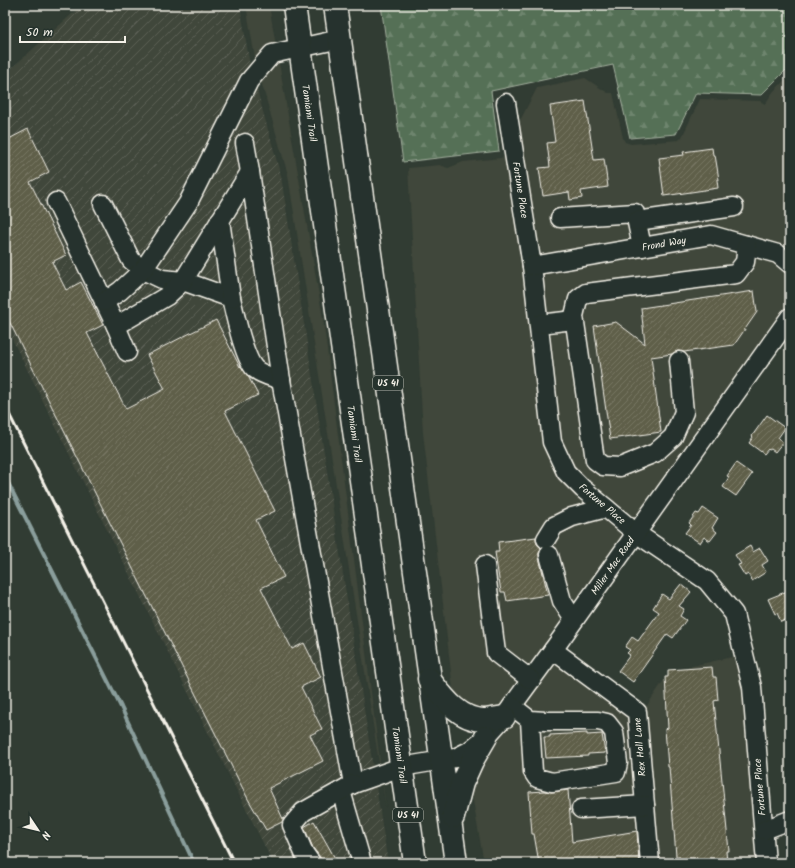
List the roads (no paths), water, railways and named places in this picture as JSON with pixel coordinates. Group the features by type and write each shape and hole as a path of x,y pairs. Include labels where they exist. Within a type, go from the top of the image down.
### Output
{"main road":[{"name":"Tamiami Trail","path":"294,5 415,863"},
{"name":"US 41","path":"335,5 456,863"},
{"path":"429,679 446,700 457,710 472,718 484,720 508,712"},
{"path":"450,826 462,783 472,761 486,737"}],"street":[{"path":"104,302 120,291 143,270 188,203 249,81 272,54 340,39"},
{"name":"Fortune Place","path":"506,103 532,266 552,442 566,472 583,489 636,532 707,581 734,614 752,687 766,863"},
{"path":"245,143 281,380 347,788 362,863"},
{"path":"116,326 167,296 183,281 250,172"},
{"path":"56,202 127,352"},
{"path":"103,204 131,260 143,270 162,279 183,281 231,298"},
{"path":"636,221 734,207"},
{"path":"560,218 635,213 642,247"},
{"path":"220,220 231,298 248,359 255,369 267,376 281,380"},
{"name":"Frond Way","path":"532,266 711,235 778,254 790,264"},
{"path":"679,361 684,412 673,437 655,453 620,467 603,466 595,460 574,320 578,299 586,293 736,274 745,262 747,245"},
{"name":"Miller Mac Road","path":"311,863 304,853 292,824 303,812 347,788 401,766 455,758 469,751 486,737 508,712 790,317"},
{"path":"539,324 574,320"},
{"path":"583,489 600,464"},
{"path":"574,620 562,601 548,547 554,526 572,517 606,508"},
{"path":"485,565 496,653 531,680"},
{"name":"Rex Hall Lane","path":"553,650 637,712 650,863"},
{"path":"508,712 530,720 598,721 607,723 614,732 618,763 616,772"},
{"path":"530,720 533,772 537,778 552,782 642,769"},
{"path":"582,810 645,805"},
{"path":"764,830 790,820"}],"waterway":[{"path":"5,477 121,707 194,863"}],"railway":[{"path":"5,406 234,863"}]}
